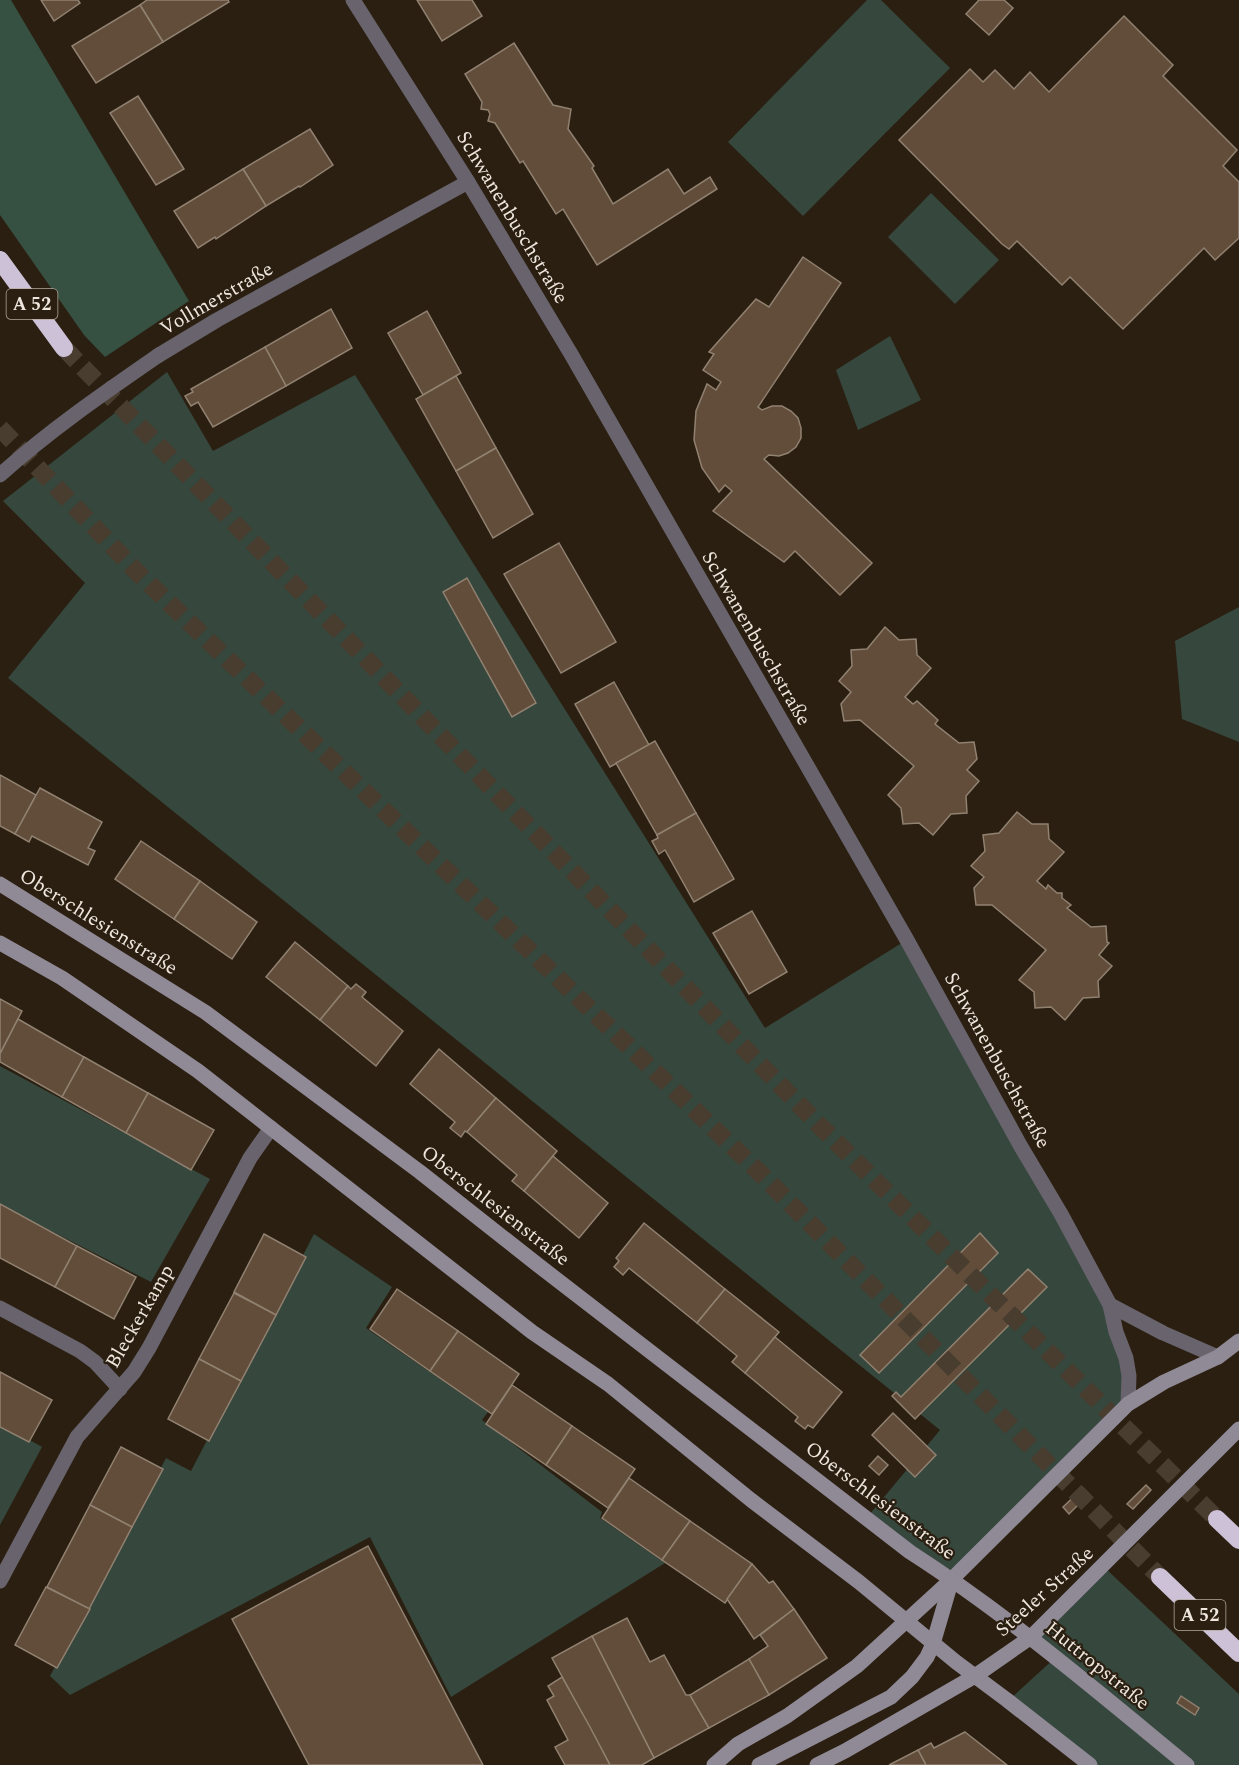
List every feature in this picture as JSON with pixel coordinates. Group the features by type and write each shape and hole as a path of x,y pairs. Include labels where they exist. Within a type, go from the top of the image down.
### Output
{"highway":[{"name":"A 52","path":"0,260 64,348"},
{"path":"1217,1519 1239,1540"},
{"name":"A 52","path":"1160,1577 1239,1653"}],"main road":[{"name":"Oberschlesienstraße","path":"0,884 205,1012 420,1172 910,1552 952,1579"},
{"path":"0,943 62,978 198,1071 531,1332 608,1384 933,1644 1090,1765"},
{"path":"714,1765 738,1744 787,1716 857,1666 952,1579 1128,1404 1164,1382 1218,1357 1239,1341"},
{"name":"Steeler Straße","path":"817,1765 975,1676 1031,1637 1239,1429"},
{"path":"759,1765 891,1697 912,1677 927,1657 933,1644 952,1579"},
{"name":"Huttropstraße","path":"952,1579 1031,1637 1187,1765"}],"street":[{"name":"Schwanenbuschstraße","path":"353,0 468,182 571,354 902,929 1110,1305 1116,1332 1126,1358 1129,1376 1128,1404"},
{"name":"Vollmerstraße","path":"0,475 40,439 159,355 217,320 468,182"},
{"name":"Bleckerkamp","path":"0,1581 77,1437 134,1372 149,1348 250,1158 271,1128"},
{"path":"1110,1305 1163,1334 1218,1357"},
{"path":"0,1308 80,1351 120,1389"}],"green space":[{"path":"0,0 11,0 189,301 105,357 84,335 0,215"},
{"path":"867,0 881,0 950,68 803,216 728,142"},
{"path":"931,193 999,260 955,304 888,237"},
{"path":"890,336 921,400 858,430 836,370"},
{"path":"167,372 213,451 355,375 765,1028 905,941 1112,1313 1126,1403 952,1575 869,1515 940,1430 8,678 85,583 3,501"},
{"path":"1239,607 1239,742 1182,719 1175,641"},
{"path":"0,1066 210,1179 151,1282 0,1205"},
{"path":"314,1234 392,1287 366,1328 488,1412 482,1420 602,1512 600,1518 665,1563 451,1697 370,1537 70,1695 50,1676 166,1458 191,1471"},
{"path":"0,1423 42,1447 0,1525"},
{"path":"1105,1568 1239,1694 1239,1765 1092,1765 1009,1700 1056,1657 1034,1637"}],"building":[{"path":"41,0 78,0 80,3 54,21"},
{"path":"147,0 228,0 229,2 163,42 140,5"},
{"path":"417,0 472,0 482,16 442,41"},
{"path":"979,0 1004,0 1013,8 989,35 966,14"},
{"path":"140,5 163,42 96,83 72,46"},
{"path":"1124,16 1173,65 1163,76 1237,150 1223,166 1239,182 1239,238 1215,260 1204,248 1123,329 1070,277 1062,285 1017,241 1009,249 1002,244 899,140 970,69 983,82 995,70 1014,89 1030,72 1049,92"},
{"path":"514,43 553,105 571,109 568,129 594,166 592,168 613,204 668,169 684,194 710,177 717,189 597,265 563,209 556,214 523,161 520,163 495,123 488,121 490,114 488,110 481,109 482,102 465,74"},
{"path":"138,96 184,169 156,185 110,113"},
{"path":"310,129 333,165 266,206 243,169"},
{"path":"243,169 266,206 216,239 215,237 198,248 174,211"},
{"path":"803,257 841,283 758,407 762,410 772,406 782,406 798,418 801,428 801,438 796,447 788,453 779,456 769,455 764,459 872,563 840,595 795,551 784,562 713,511 732,491 725,485 719,492 702,468 694,440 696,411 707,384 716,390 721,382 703,370 714,354 709,352 756,299 769,307"},
{"path":"331,309 352,348 286,386 265,347"},
{"path":"427,311 461,373 423,395 388,333"},
{"path":"265,347 286,386 213,427 198,402 191,406 185,396 193,392 191,389"},
{"path":"456,376 496,448 456,471 416,399"},
{"path":"496,448 533,514 493,538 456,471"},
{"path":"559,543 616,642 561,673 504,574"},
{"path":"467,578 536,703 512,717 443,592"},
{"path":"885,627 899,640 916,639 917,655 931,668 905,697 913,704 917,701 938,720 935,724 959,743 974,742 977,759 967,770 979,781 966,796 967,813 951,814 933,835 919,823 903,824 901,808 888,795 914,766 860,720 844,721 841,704 851,692 839,681 852,666 851,650 867,649"},
{"path":"614,682 649,745 610,767 575,704"},
{"path":"655,741 696,813 657,835 616,763"},
{"path":"0,775 36,795 15,834 0,826"},
{"path":"40,788 102,822 88,848 95,851 88,865 32,836 29,842 15,834"},
{"path":"1017,812 1032,824 1048,824 1049,839 1064,852 1037,881 1046,889 1048,885 1057,893 1062,893 1062,898 1071,905 1067,908 1091,927 1106,926 1109,943 1099,955 1112,966 1098,981 1099,997 1083,998 1065,1020 1051,1007 1035,1008 1034,992 1019,980 1046,950 992,905 976,905 974,888 984,877 971,866 985,851 983,835 999,833"},
{"path":"696,813 734,879 694,902 665,850 659,854 652,841 658,838 657,835"},
{"path":"141,841 200,881 174,919 115,879"},
{"path":"200,881 257,922 232,959 174,919"},
{"path":"752,911 787,972 749,994 713,933"},
{"path":"295,942 348,986 320,1020 266,977"},
{"path":"356,984 366,992 362,997 403,1031 376,1066 320,1020 348,986 351,989"},
{"path":"0,999 22,1011 0,1054"},
{"path":"18,1019 84,1057 62,1097 0,1062 0,1054"},
{"path":"439,1049 496,1098 461,1137 450,1128 455,1122 410,1084"},
{"path":"84,1057 148,1093 126,1133 62,1097"},
{"path":"148,1093 214,1130 191,1170 126,1133"},
{"path":"496,1098 557,1151 524,1191 512,1181 517,1175 467,1132"},
{"path":"553,1156 608,1203 579,1238 524,1191"},
{"path":"0,1204 77,1246 55,1287 0,1258"},
{"path":"644,1223 725,1289 697,1323 629,1268 623,1275 614,1267 619,1261 616,1258"},
{"path":"980,1233 998,1253 879,1373 860,1355"},
{"path":"264,1234 306,1257 276,1315 234,1292"},
{"path":"77,1246 136,1277 114,1319 55,1287"},
{"path":"1028,1269 1047,1287 915,1419 892,1396 896,1392 901,1397"},
{"path":"397,1289 458,1331 430,1371 370,1329"},
{"path":"725,1289 779,1332 745,1373 732,1362 737,1356 697,1323"},
{"path":"234,1293 276,1315 241,1381 199,1359"},
{"path":"458,1331 519,1374 492,1414 430,1371"},
{"path":"775,1337 842,1392 813,1428 808,1425 805,1429 795,1421 798,1417 745,1373"},
{"path":"199,1359 241,1381 209,1441 168,1419"},
{"path":"0,1372 52,1400 29,1442 0,1427"},
{"path":"512,1385 572,1426 546,1465 486,1424"},
{"path":"893,1413 936,1455 915,1477 872,1435"},
{"path":"572,1426 635,1469 608,1508 546,1465"},
{"path":"121,1447 163,1469 132,1527 90,1505"},
{"path":"878,1456 888,1465 879,1475 869,1466"},
{"path":"629,1478 690,1521 662,1560 602,1518"},
{"path":"1146,1485 1151,1490 1133,1509 1127,1504"},
{"path":"1083,1488 1089,1494 1069,1514 1063,1507"},
{"path":"90,1505 132,1527 89,1609 47,1587"},
{"path":"690,1521 752,1564 725,1603 662,1560"},
{"path":"368,1546 483,1765 309,1765 232,1619"},
{"path":"752,1564 769,1583 773,1581 794,1609 754,1639 727,1599"},
{"path":"46,1587 90,1609 57,1668 15,1645"},
{"path":"794,1609 827,1658 769,1695 749,1659 768,1646 760,1635"},
{"path":"627,1618 650,1662 664,1655 686,1695 690,1695 709,1728 654,1758 592,1636"},
{"path":"592,1636 654,1758 642,1765 610,1765 552,1658"},
{"path":"749,1659 769,1695 709,1728 690,1695"},
{"path":"562,1677 610,1765 565,1765 555,1747 568,1740 547,1700 554,1696 548,1686"},
{"path":"1181,1696 1199,1708 1195,1715 1177,1703"},
{"path":"965,1732 1007,1765 926,1765 918,1750 931,1743 934,1748"},
{"path":"918,1750 926,1765 889,1765"}],"tunnel":[{"path":"64,348 817,1123 1217,1519"},
{"path":"0,428 136,571 761,1174 1160,1577"}]}
